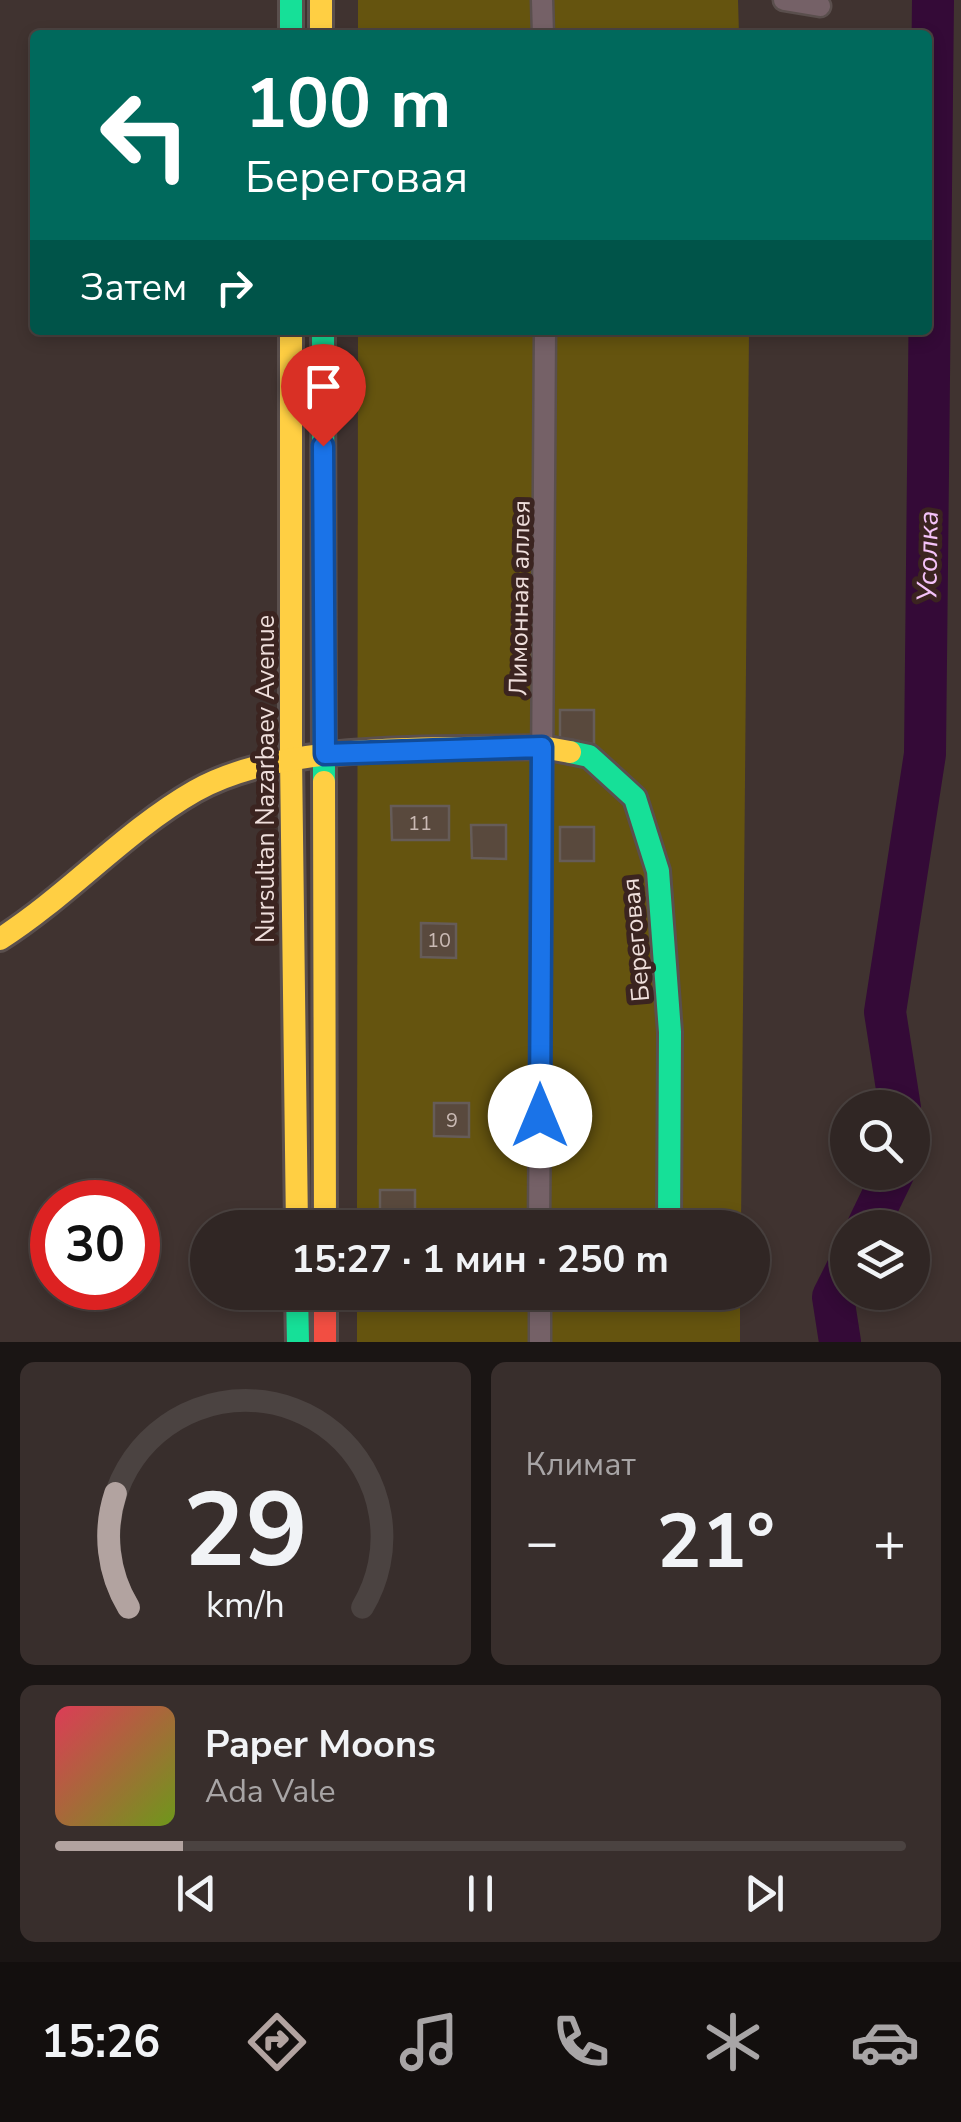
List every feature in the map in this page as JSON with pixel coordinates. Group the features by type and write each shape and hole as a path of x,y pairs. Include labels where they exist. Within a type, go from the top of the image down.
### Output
{"main road":[{"path":"291,0 291,30"},
{"path":"321,0 321,30"},
{"name":"Nursultan Nazarbaev Avenue","path":"291,335 297,1210"},
{"path":"322,335 325,1210"},
{"name":"Береговая","path":"0,939 32,920 194,791 291,758 542,747 589,756 635,798 658,872 670,1032 669,1210"},
{"path":"298,1310 298,1342"},
{"path":"325,1310 325,1342"}],"street":[{"path":"542,0 543,30"},
{"path":"784,0 820,6"},
{"name":"Лимонная аллея","path":"540,1210 545,335"},
{"path":"540,1310 540,1342"}],"shaded area":[{"path":"358,0 738,0 739,30 358,30"},
{"path":"358,335 749,335 741,1210 357,1210"},
{"path":"357,1310 740,1310 740,1342 357,1342"}],"building":[{"path":"560,710 594,710 594,744 560,744"},
{"path":"391,806 449,806 449,840 392,840"},
{"path":"471,825 506,825 506,859 472,858"},
{"path":"560,827 594,827 594,861 560,861"},
{"path":"421,923 456,924 456,958 421,957"},
{"path":"434,1103 469,1103 469,1137 434,1136"},
{"path":"380,1190 415,1190 415,1210 380,1210"}],"waterway":[{"name":"Усолка","path":"932,94 933,0"},
{"name":"Усолка","path":"897,1090 885,1012 925,754 929,335"},
{"name":"Усолка","path":"876,1210 885,1190"},
{"name":"Усолка","path":"835,1310 840,1342"}],"traffic: fast":[{"path":"291,0 291,30"},
{"path":"323,335 324,782"},
{"path":"570,752 589,756 635,798 658,871 670,1032 669,1210"},
{"path":"297,1310 298,1342"}],"traffic: slow":[{"path":"321,0 321,30"},
{"path":"291,335 297,1210"},
{"path":"0,939 169,807 232,775 273,763 364,751 542,747 570,752"},
{"path":"324,782 325,1210"}],"traffic: jam":[{"path":"325,1310 325,1342"}],"route":[{"path":"323,446 325,754 542,747 540,1116"}]}
